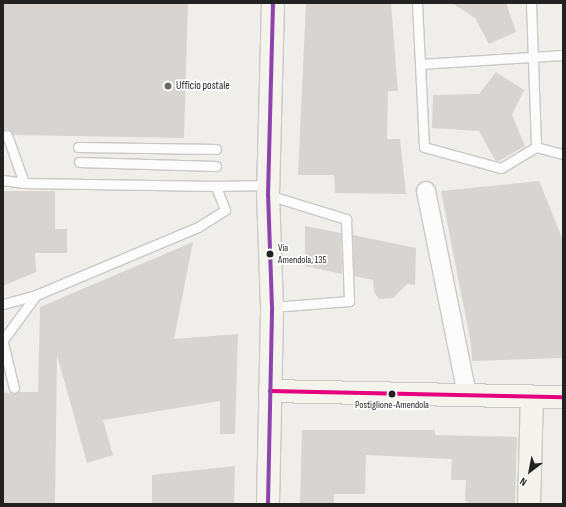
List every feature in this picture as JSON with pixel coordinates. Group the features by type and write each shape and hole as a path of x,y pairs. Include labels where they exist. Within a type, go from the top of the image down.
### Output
{"main road":[{"path":"268,504 272,307 268,190 273,3"},
{"path":"270,391 563,397"},
{"path":"529,504 532,397"}],"street":[{"path":"426,191 467,396"}],"lane":[{"path":"417,3 424,147 501,168 536,147 563,154"},
{"path":"531,3 536,147"},
{"path":"420,64 563,54"},
{"path":"7,135 24,183"},
{"path":"78,147 216,149"},
{"path":"79,162 216,166"},
{"path":"3,180 24,183 216,186 268,190 346,219 349,301 272,307"},
{"path":"3,304 36,295 198,227 225,210 216,186"},
{"path":"3,340 36,295"},
{"path":"3,343 14,388"}],"building":[{"path":"3,3 188,3 184,138 13,135 8,129 3,131"},
{"path":"306,3 391,3 398,91 388,91 387,139 400,139 406,194 335,193 334,175 298,175"},
{"path":"452,3 506,3 516,32 489,44 475,18"},
{"path":"496,72 524,90 512,115 525,146 499,161 495,160 479,131 432,128 433,95 479,94"},
{"path":"539,181 563,240 563,358 472,361 471,344 441,191"},
{"path":"3,191 55,191 55,229 67,229 67,253 35,253 36,272 3,286"},
{"path":"305,226 341,233 342,274 305,266"},
{"path":"353,235 416,248 415,285 407,284 393,298 379,299 374,292 373,280 354,276"},
{"path":"193,242 174,339 238,334 235,434 220,434 220,401 103,420 113,455 87,463 57,355 55,504 3,504 3,392 15,394 19,392 38,392 40,307"},
{"path":"302,430 435,430 435,435 517,437 515,504 467,504 467,501 465,501 466,480 451,480 452,459 366,455 365,494 334,494 334,504 300,504"},
{"path":"235,466 234,504 152,504 152,475"}],"transit line":[{"path":"268,504 272,307 268,195 273,3"},
{"path":"270,391 563,397"}],"place":[{"name":"Ufficio postale","path":"168,86"},
{"name":"Via Amendola, 135","path":"270,254"},
{"name":"Postiglione-Amendola","path":"392,394"}]}
